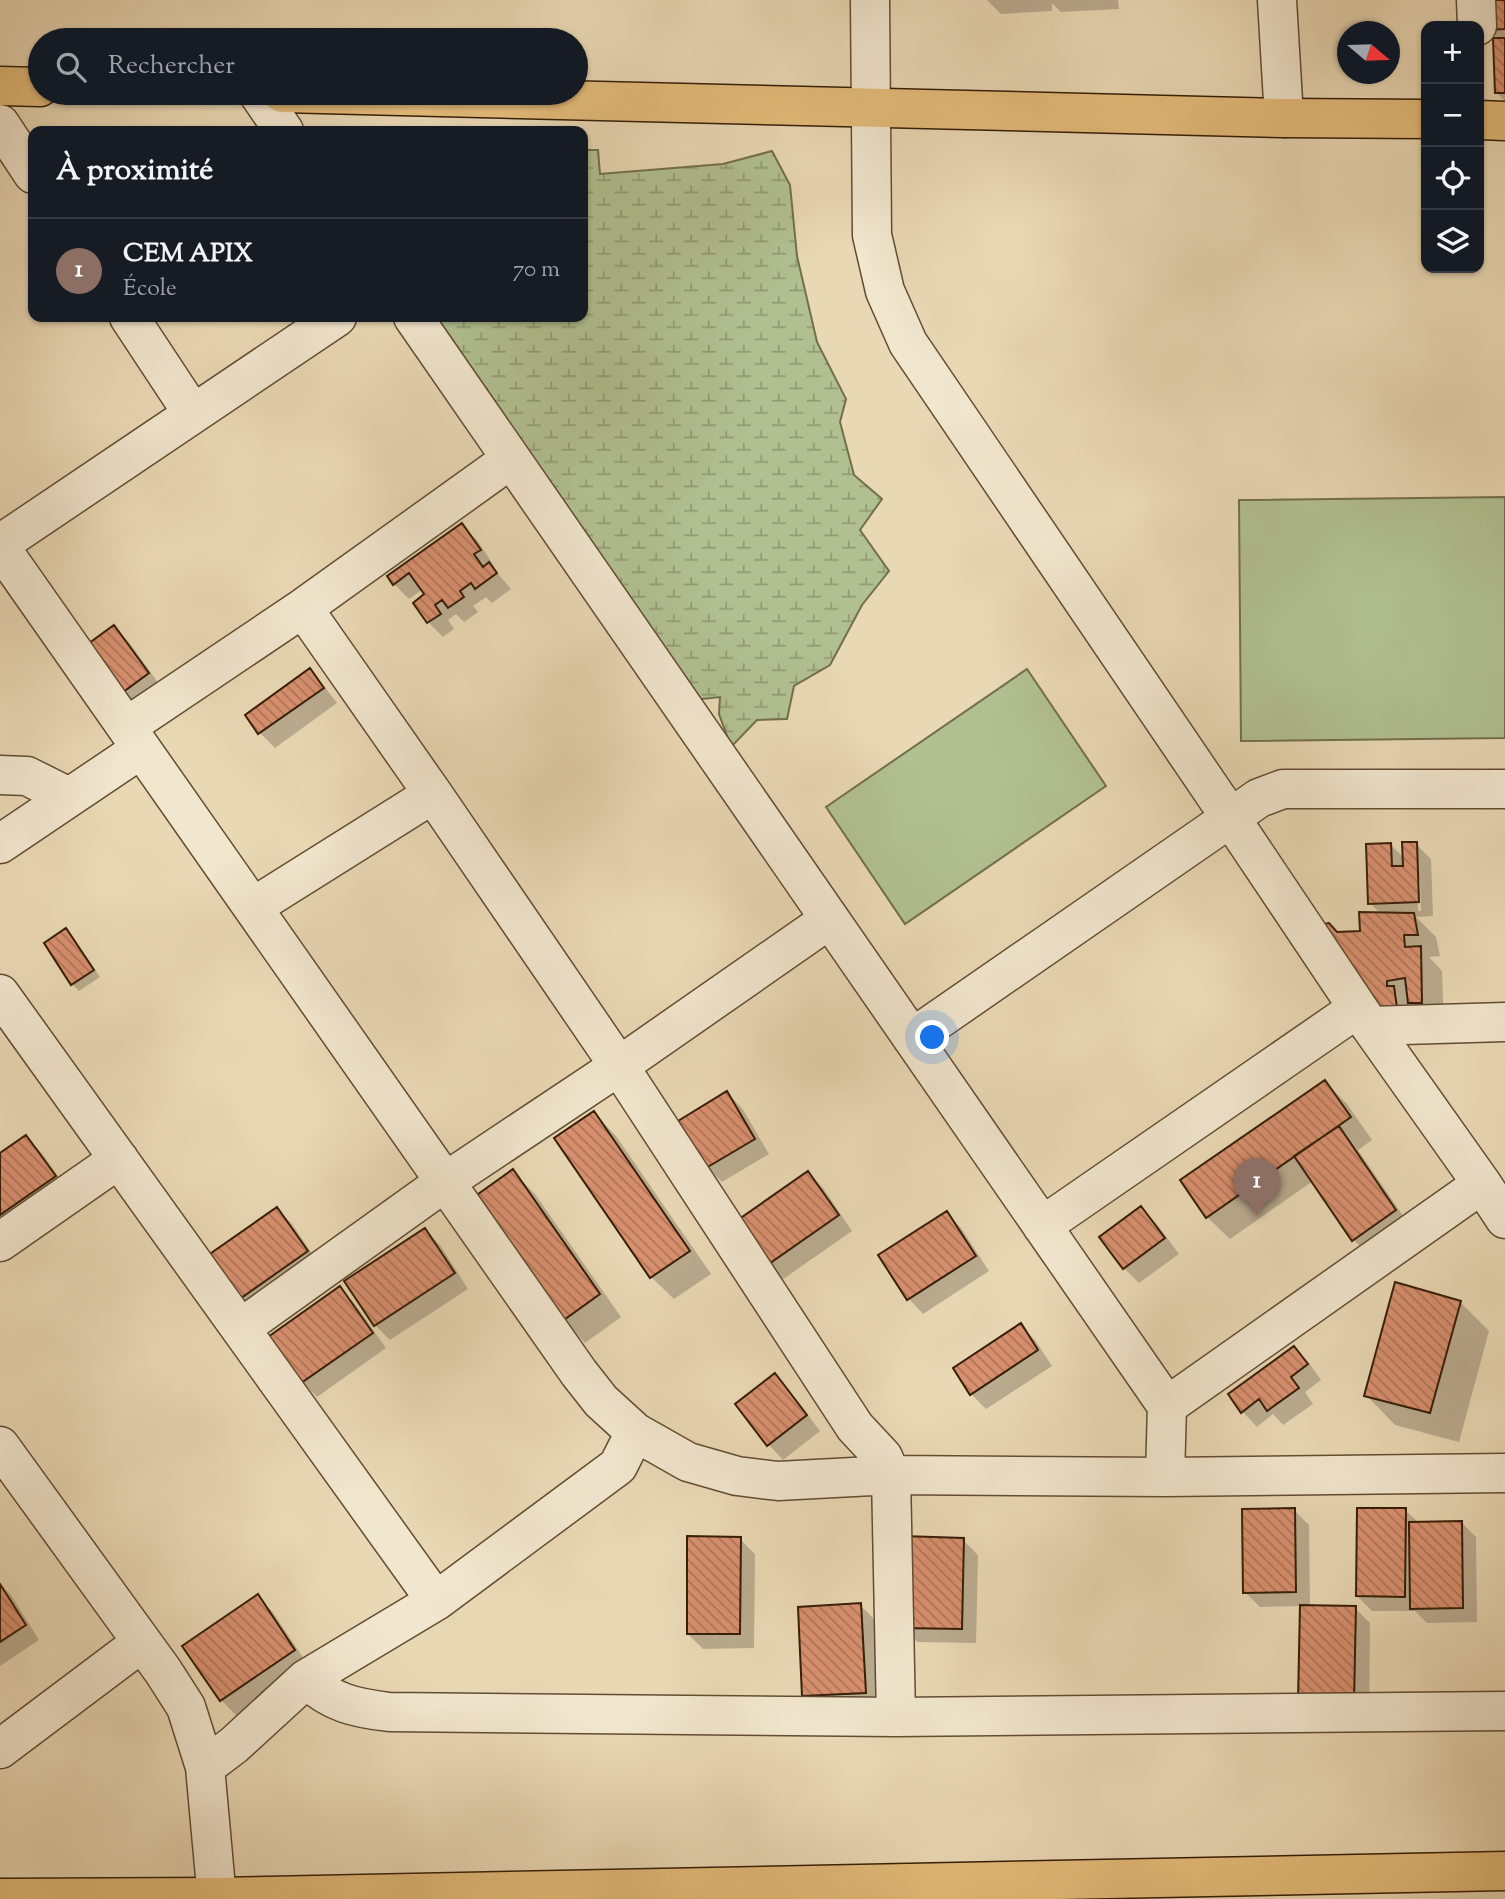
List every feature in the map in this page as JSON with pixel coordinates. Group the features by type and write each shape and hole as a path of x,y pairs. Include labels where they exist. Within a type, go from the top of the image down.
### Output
{"main road":[{"path":"0,86 28,87"},
{"path":"588,101 1421,120"},
{"path":"1484,120 1505,121"},
{"path":"0,1898 217,1898 1505,1871"}],"street":[{"path":"870,0 872,235 885,291 908,344 1364,1017 1505,1219"},
{"path":"1278,0 1284,118"},
{"path":"1476,0 1477,21"},
{"path":"266,105 281,126"},
{"path":"0,124 28,166"},
{"path":"132,322 193,414"},
{"path":"330,322 0,545 601,1401 635,1432 688,1462 737,1476 778,1481 891,1475 1505,1473"},
{"path":"416,322 1167,1406 1165,1476"},
{"path":"0,844 69,797 134,738 303,608 511,459"},
{"path":"303,608 619,1066 855,1427 883,1457 891,1475 896,1717"},
{"path":"0,775 27,776 69,797"},
{"path":"912,1038 1259,798 1283,789 1505,789"},
{"path":"253,907 433,794"},
{"path":"241,1328 445,1182 619,1066 830,919"},
{"path":"0,994 436,1601"},
{"path":"1042,1226 1364,1017 1505,1022"},
{"path":"0,1242 119,1159"},
{"path":"1167,1406 1482,1184"},
{"path":"205,1767 234,1745 306,1679 436,1601 618,1466 635,1432"},
{"path":"0,1446 163,1671 186,1707 205,1767 217,1898"},
{"path":"0,1749 141,1643"},
{"path":"306,1679 320,1692 335,1700 357,1708 389,1712 896,1717 1505,1711"}],"green space":[{"path":"588,150 598,150 600,174 723,164 772,151 790,185 797,256 817,342 846,399 840,422 854,475 882,499 860,530 889,571 862,605 830,665 794,686 787,719 757,720 731,747 719,714 720,697 693,700 427,322 588,322"},
{"path":"1505,497 1505,738 1241,741 1239,500"},
{"path":"1027,669 1106,786 905,924 826,807"}],"building":[{"path":"1486,0 1505,0 1505,29 1487,30"},
{"path":"1493,38 1505,38 1505,93 1495,93"},
{"path":"462,523 481,550 474,554 483,567 489,562 497,573 475,589 471,583 460,591 464,597 448,608 442,600 435,605 441,614 427,623 413,603 424,594 409,573 393,585 387,576"},
{"path":"114,625 149,673 115,698 81,649"},
{"path":"310,668 324,688 258,734 245,715"},
{"path":"1402,842 1417,842 1419,902 1368,904 1366,844 1391,843 1392,866 1403,866"},
{"path":"1359,912 1414,913 1418,935 1404,935 1405,947 1421,946 1422,1003 1408,1003 1405,978 1387,981 1387,986 1394,986 1398,1015 1373,1013 1317,925 1329,923 1337,932 1360,931"},
{"path":"66,928 94,970 71,985 44,943"},
{"path":"1325,1080 1351,1117 1206,1218 1180,1180"},
{"path":"727,1091 755,1139 706,1168 678,1121"},
{"path":"594,1111 690,1251 650,1278 554,1138"},
{"path":"1339,1126 1396,1210 1352,1241 1294,1156"},
{"path":"26,1135 56,1176 0,1215 0,1153"},
{"path":"513,1169 600,1294 561,1322 474,1197"},
{"path":"808,1171 839,1215 763,1268 732,1224"},
{"path":"1141,1206 1165,1238 1123,1269 1099,1237"},
{"path":"277,1207 308,1251 234,1303 204,1258"},
{"path":"947,1211 976,1256 907,1300 878,1255"},
{"path":"425,1228 455,1273 374,1326 344,1281"},
{"path":"1395,1282 1461,1301 1430,1413 1364,1396"},
{"path":"340,1286 373,1333 301,1383 268,1337"},
{"path":"1021,1323 1038,1350 970,1395 953,1368"},
{"path":"1294,1346 1308,1364 1291,1377 1299,1388 1267,1411 1259,1399 1241,1413 1228,1394"},
{"path":"775,1373 807,1415 767,1446 735,1404"},
{"path":"1295,1508 1296,1592 1243,1593 1242,1509"},
{"path":"1357,1508 1406,1508 1405,1597 1356,1596"},
{"path":"1462,1521 1463,1608 1410,1609 1409,1522"},
{"path":"687,1536 741,1537 740,1634 687,1634"},
{"path":"902,1536 964,1538 962,1629 900,1628"},
{"path":"0,1584 26,1625 0,1642"},
{"path":"258,1594 295,1650 220,1701 182,1646"},
{"path":"861,1603 866,1693 802,1696 798,1607"},
{"path":"1300,1605 1356,1606 1354,1702 1298,1702"}],"place":[{"name":"CEM APIX","path":"1257,1216"}]}
